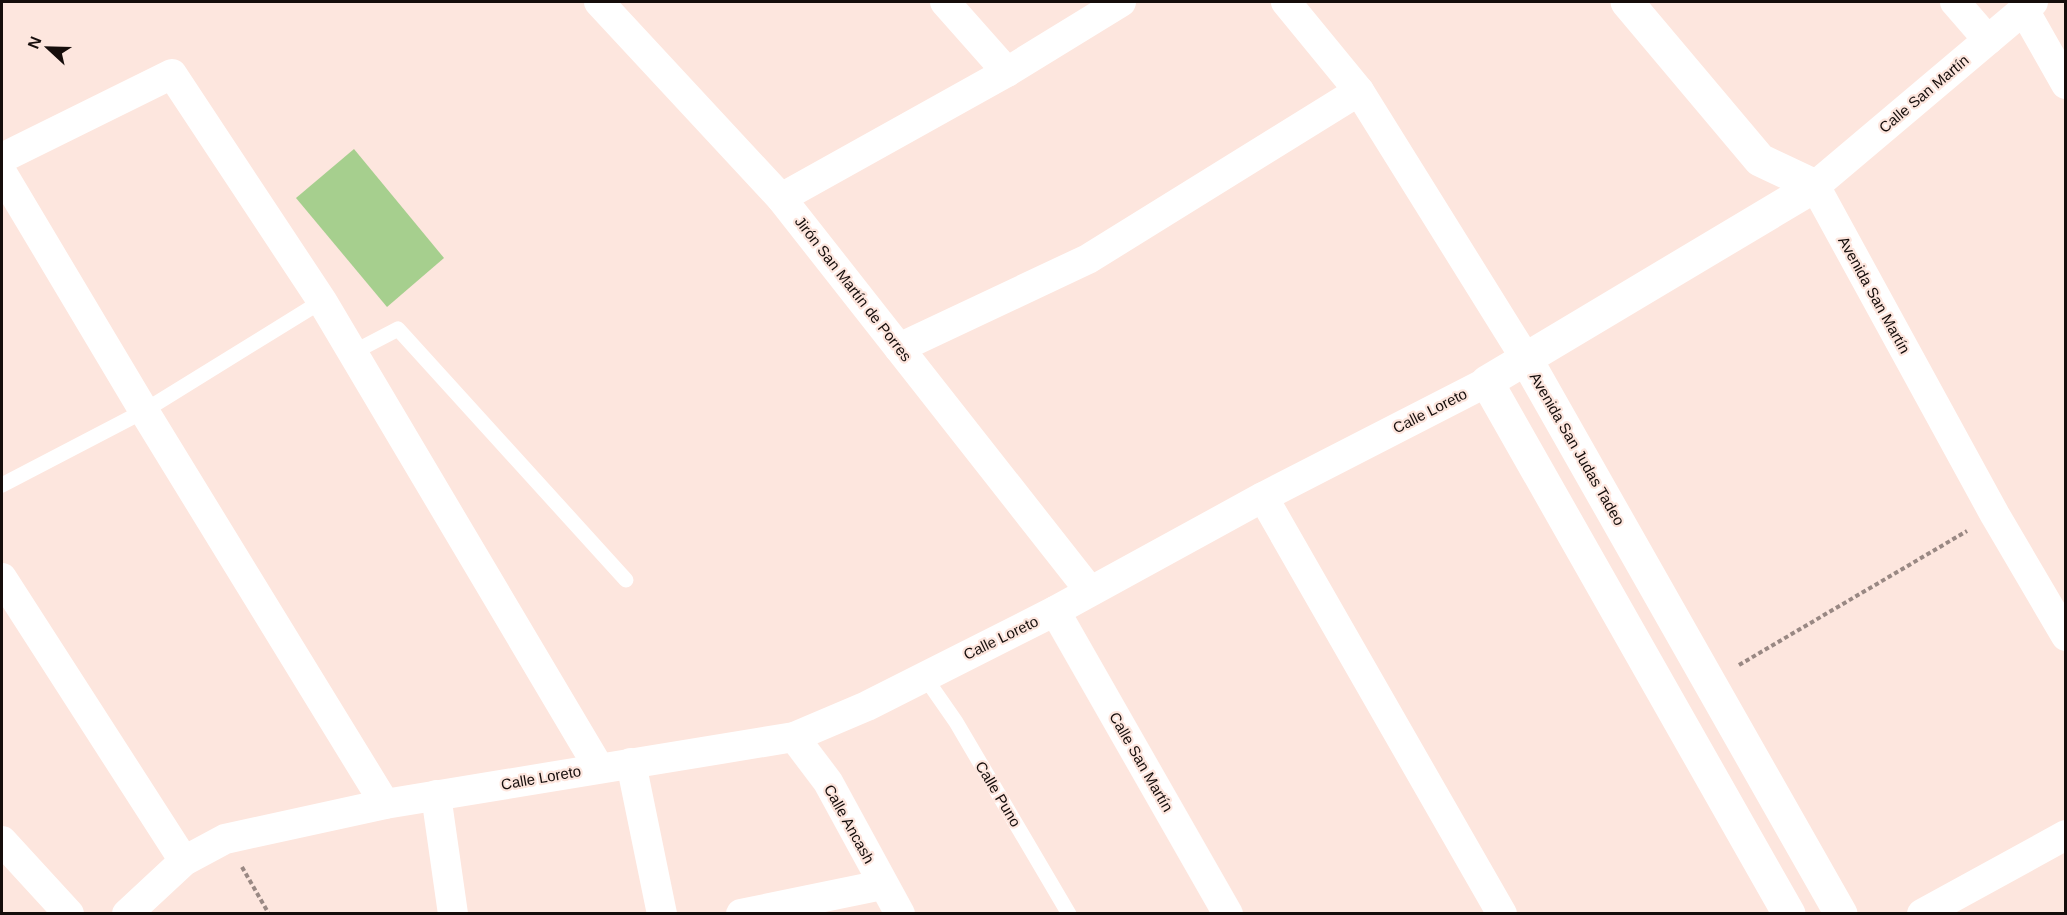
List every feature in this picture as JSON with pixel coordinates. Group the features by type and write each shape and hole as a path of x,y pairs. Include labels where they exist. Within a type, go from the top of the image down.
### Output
{"street":[{"name":"Jirón San Martín de Porres","path":"599,2 781,198 1090,591"},
{"path":"945,2 1007,72"},
{"path":"781,198 1007,72 1121,2"},
{"name":"Avenida San Judas Tadeo","path":"1286,2 1359,91 1526,359 1841,914"},
{"path":"1627,2 1760,160 1815,186"},
{"path":"1955,2 1988,39"},
{"path":"2028,6 2066,84"},
{"name":"Calle San Martín","path":"1815,186 2028,6"},
{"path":"2,158 172,74 322,301 599,768"},
{"path":"899,348 1088,259 1359,91"},
{"path":"2,173 144,411 385,804"},
{"name":"Calle Loreto","path":"128,914 184,861 225,839 385,804 794,737 867,706 1055,610 1263,497 1487,382 1815,186"},
{"name":"Avenida San Martín","path":"1815,186 1995,515 2066,636"},
{"path":"1487,382 1789,914"},
{"path":"1263,497 1502,914"},
{"path":"2,578 184,861"},
{"name":"Calle San Martín","path":"1055,610 1228,914"},
{"name":"Calle Ancash","path":"794,737 828,782 882,885 900,914"},
{"path":"631,764 662,914"},
{"path":"436,795 453,914"},
{"path":"1922,914 2066,835"},
{"path":"2,841 69,914"},
{"path":"749,913 882,885"}],"lane":[{"path":"2,485 144,411 322,301"},
{"path":"352,353 398,330 626,580"},
{"name":"Calle Puno","path":"924,676 956,722 1069,914"}],"path":[{"path":"1709,682 1995,515"},
{"path":"225,839 269,914"}],"green space":[{"path":"354,149 444,258 387,307 296,198"}]}
